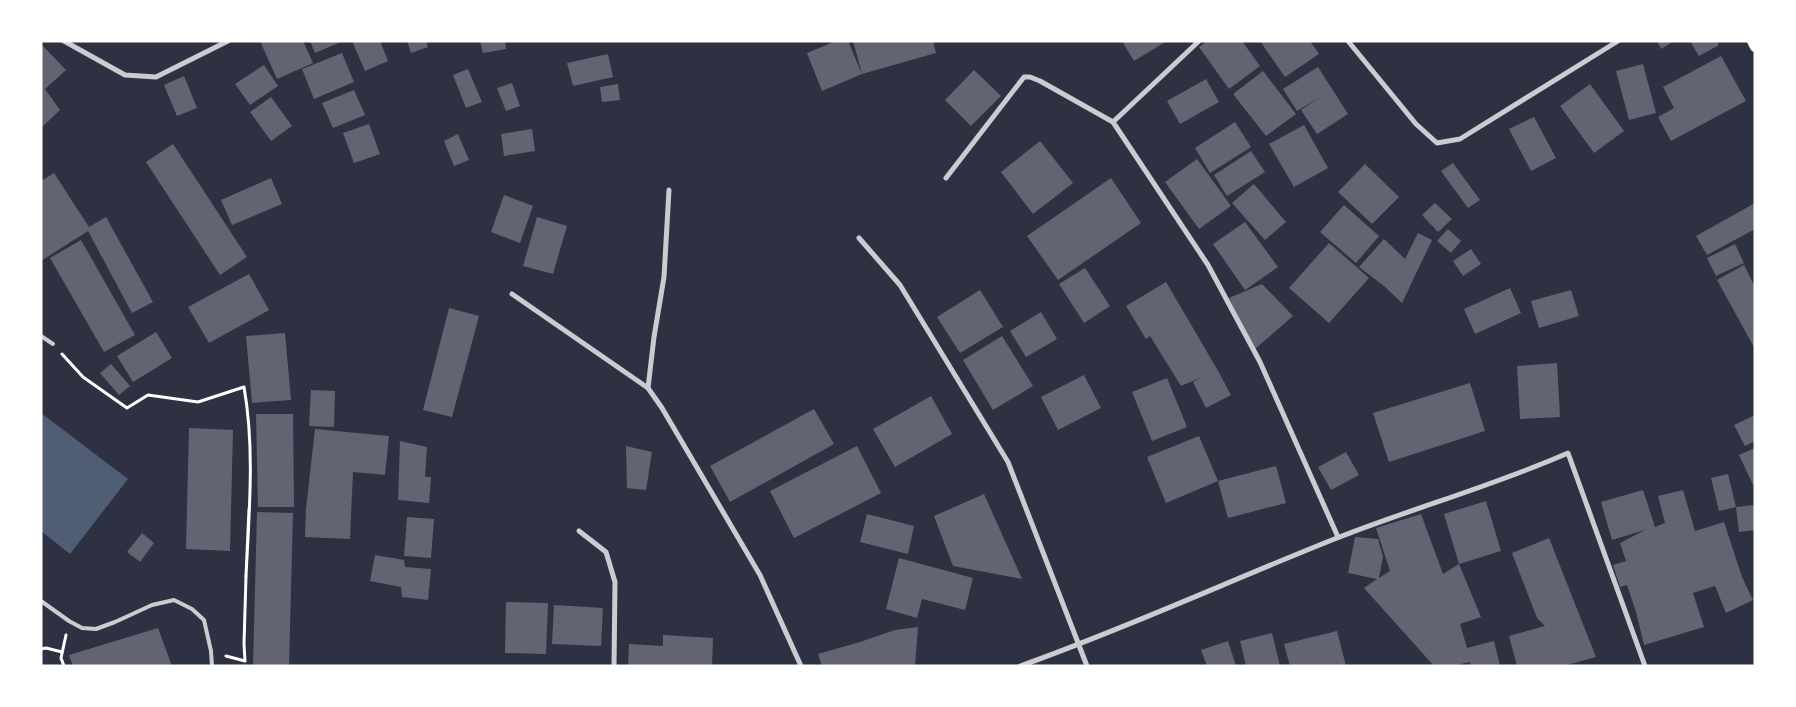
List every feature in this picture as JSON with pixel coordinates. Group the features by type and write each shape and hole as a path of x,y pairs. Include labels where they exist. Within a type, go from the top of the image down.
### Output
{"main road":[{"path":"1752,41 1755,46"}],"street":[{"path":"64,41 125,75 156,77 228,41"},
{"path":"1112,122 1199,41"},
{"path":"1348,41 1416,124 1437,143 1460,139 1618,41"},
{"path":"946,178 1024,77 1040,81 1112,122 1208,265 1260,362 1338,537"},
{"path":"648,388 664,277 669,190"},
{"path":"859,238 900,285 1008,462 1087,666"},
{"path":"512,294 648,388 672,424 760,576 801,666"},
{"path":"1020,666 1079,645 1338,537 1523,472 1568,454 1645,666"},
{"path":"579,531 606,552 615,582 614,666"}],"lane":[{"path":"41,336 53,344"},
{"path":"41,601 82,628 96,628 115,622 152,605 174,600 192,609 204,620 211,651 212,666"}],"path":[{"path":"53,344 83,377 127,408 148,395 198,402 244,387 248,410 250,444 245,661 211,651"},
{"path":"64,666 62,652 69,621"},
{"path":"41,649 46,648 62,652"}],"water":[{"path":"41,413 128,479 70,554 41,531"}],"building":[{"path":"260,41 303,41 313,63 277,79"},
{"path":"310,41 343,41 315,53"},
{"path":"352,41 380,41 388,61 365,71"},
{"path":"407,41 426,41 428,47 411,53"},
{"path":"480,41 505,41 506,49 483,53"},
{"path":"836,41 848,41 862,74 822,91 807,53"},
{"path":"853,41 933,41 936,53 862,74"},
{"path":"1122,41 1167,41 1134,61"},
{"path":"1207,41 1242,41 1260,66 1229,89 1199,47"},
{"path":"1260,41 1310,41 1319,54 1285,77"},
{"path":"1657,41 1674,41 1661,49"},
{"path":"1690,41 1717,41 1719,45 1699,56"},
{"path":"41,44 66,70 45,89 60,110 42,127"},
{"path":"342,53 354,82 314,99 302,69"},
{"path":"608,54 613,77 573,86 567,63"},
{"path":"1721,56 1746,101 1671,141 1658,117 1674,108 1663,87"},
{"path":"1643,64 1656,113 1629,120 1616,71"},
{"path":"264,65 278,86 250,105 235,84"},
{"path":"1318,67 1348,114 1317,134 1301,110 1319,98 1297,111 1283,89"},
{"path":"468,69 482,102 466,108 453,75"},
{"path":"974,70 1001,96 971,126 945,100"},
{"path":"1263,71 1296,114 1266,136 1233,94"},
{"path":"184,76 197,108 177,116 164,85"},
{"path":"1206,79 1219,102 1180,124 1167,101"},
{"path":"512,83 520,106 506,111 497,88"},
{"path":"618,84 620,100 602,102 600,87"},
{"path":"1590,84 1624,131 1594,153 1560,106"},
{"path":"354,90 365,115 333,128 322,103"},
{"path":"271,97 292,126 271,141 250,112"},
{"path":"1534,117 1556,158 1531,171 1509,129"},
{"path":"1235,122 1251,147 1210,173 1195,148"},
{"path":"369,124 380,154 354,163 343,133"},
{"path":"1304,125 1328,168 1294,187 1269,144"},
{"path":"532,129 535,151 504,156 501,134"},
{"path":"458,134 469,160 454,166 444,141"},
{"path":"1040,141 1073,183 1033,214 1001,172"},
{"path":"173,144 247,257 220,275 146,162"},
{"path":"1251,151 1265,172 1227,196 1214,175"},
{"path":"1197,159 1231,206 1199,229 1165,182"},
{"path":"1453,163 1480,200 1468,208 1441,171"},
{"path":"1365,164 1399,197 1372,224 1338,192"},
{"path":"54,173 89,227 106,217 153,302 132,313 88,231 41,261 41,181"},
{"path":"271,178 282,204 232,225 221,200"},
{"path":"1111,178 1141,223 1058,280 1027,236"},
{"path":"1254,184 1286,222 1265,240 1232,203"},
{"path":"504,195 533,206 520,243 491,232"},
{"path":"1435,203 1452,219 1438,232 1422,215"},
{"path":"1755,203 1755,229 1707,255 1696,236"},
{"path":"1344,205 1379,236 1356,263 1320,232"},
{"path":"537,217 567,226 553,274 523,266"},
{"path":"1245,222 1278,267 1245,290 1213,244"},
{"path":"1448,229 1461,241 1451,253 1437,241"},
{"path":"1418,233 1432,240 1402,303 1359,267 1384,239 1405,259"},
{"path":"81,240 135,335 104,352 50,258"},
{"path":"1329,243 1369,278 1329,323 1289,288"},
{"path":"1735,244 1744,263 1716,276 1707,258"},
{"path":"1471,249 1481,264 1463,276 1453,261"},
{"path":"1744,265 1755,287 1755,349 1717,280"},
{"path":"1085,268 1110,306 1084,323 1059,284"},
{"path":"249,274 269,310 209,343 188,307"},
{"path":"1166,282 1231,395 1206,408 1193,382 1202,377 1181,386 1150,336 1146,339 1126,306"},
{"path":"1262,284 1293,316 1255,349 1229,298"},
{"path":"1510,288 1521,313 1475,334 1464,309"},
{"path":"980,290 1003,327 960,353 937,317"},
{"path":"1571,290 1579,316 1539,328 1531,301"},
{"path":"449,308 479,316 452,417 423,410"},
{"path":"1041,312 1057,339 1026,357 1010,331"},
{"path":"156,332 172,358 133,382 117,356"},
{"path":"285,333 291,400 252,403 246,336"},
{"path":"1002,336 1033,386 993,410 963,360"},
{"path":"1557,363 1560,417 1520,419 1517,366"},
{"path":"111,364 130,386 119,395 100,373"},
{"path":"1084,375 1101,408 1058,430 1041,397"},
{"path":"1167,378 1187,427 1152,441 1132,392"},
{"path":"1470,383 1485,431 1389,462 1373,413"},
{"path":"311,390 335,391 334,427 309,426"},
{"path":"931,396 952,434 895,467 873,429"},
{"path":"814,409 834,444 730,502 710,466"},
{"path":"256,414 293,414 294,507 258,507"},
{"path":"1755,415 1755,441 1745,446 1734,425"},
{"path":"189,428 233,430 230,551 186,549"},
{"path":"315,429 389,436 385,475 353,472 350,539 305,537 306,509"},
{"path":"1199,436 1218,481 1166,503 1147,457"},
{"path":"400,441 427,447 425,477 431,477 429,503 398,500"},
{"path":"626,446 652,452 646,490 627,488"},
{"path":"857,446 881,493 794,538 770,491"},
{"path":"1755,448 1755,484 1753,485 1739,455"},
{"path":"1346,452 1359,475 1331,490 1318,467"},
{"path":"1276,466 1286,503 1228,518 1218,481"},
{"path":"1728,474 1736,507 1719,511 1711,478"},
{"path":"1643,490 1655,527 1665,523 1658,496 1683,490 1695,531 1724,522 1742,577 1753,600 1726,613 1715,586 1693,593 1704,627 1644,645 1627,585 1620,587 1613,565 1626,561 1620,543 1645,530 1612,540 1601,502"},
{"path":"984,494 1022,579 953,566 934,516"},
{"path":"1486,501 1501,551 1459,564 1444,514"},
{"path":"1755,505 1755,530 1739,532 1736,507"},
{"path":"257,512 293,513 289,666 253,666"},
{"path":"867,514 914,526 908,554 860,542"},
{"path":"1421,514 1443,574 1459,564 1481,617 1460,624 1467,648 1494,641 1500,666 1471,666 1470,662 1452,666 1434,666 1364,588 1377,579 1348,573 1355,537 1378,539 1383,557 1379,578 1390,571 1376,528"},
{"path":"407,517 434,519 431,558 404,556"},
{"path":"142,533 154,543 140,562 127,552"},
{"path":"1549,538 1596,657 1563,666 1517,666 1509,636 1545,626 1537,618 1512,553"},
{"path":"375,555 404,560 405,567 431,569 428,600 402,597 401,587 370,581"},
{"path":"899,558 973,578 965,610 922,599 917,618 886,609"},
{"path":"506,602 548,603 546,654 505,653"},
{"path":"554,605 603,608 601,646 552,644"},
{"path":"918,627 915,666 822,666 818,654 895,630"},
{"path":"158,628 172,666 73,666 69,655"},
{"path":"1337,631 1346,666 1290,666 1284,644"},
{"path":"1272,633 1280,666 1246,666 1240,641"},
{"path":"663,635 713,638 712,666 628,666 629,644 663,646"},
{"path":"1228,641 1236,666 1207,666 1201,650"}]}
